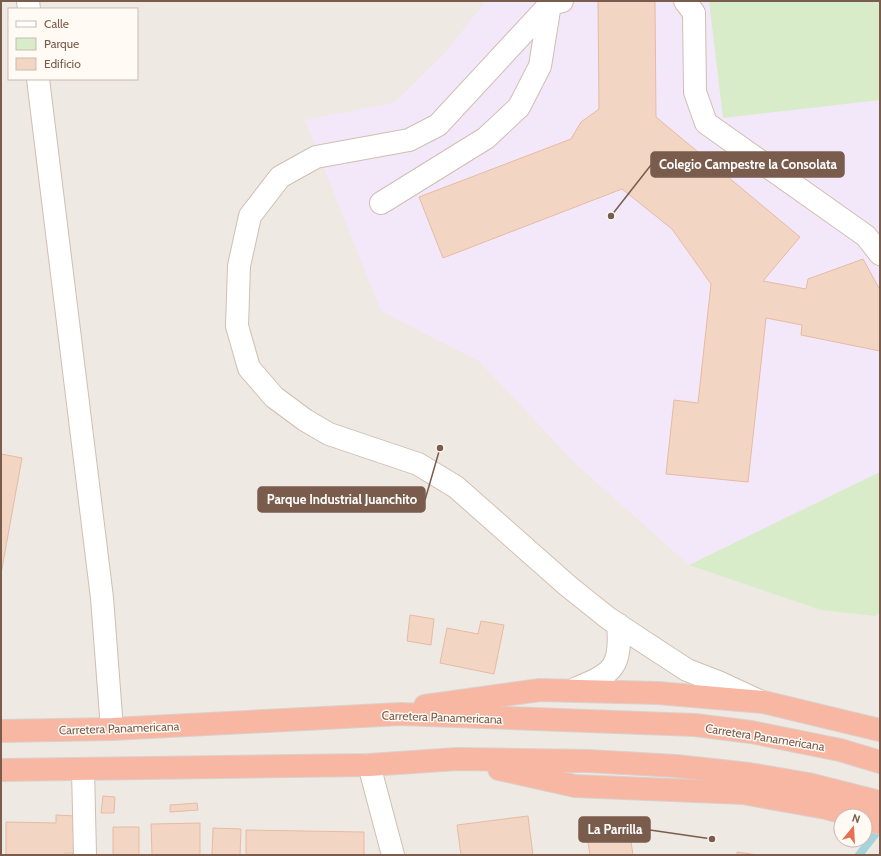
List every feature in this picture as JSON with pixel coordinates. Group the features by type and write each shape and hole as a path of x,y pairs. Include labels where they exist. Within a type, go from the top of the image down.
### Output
{"highway":[{"path":"401,714 432,703 540,690 575,689 658,693 763,702 880,730"},
{"name":"Carretera Panamericana","path":"1,731 112,729 401,714 576,722 637,722 751,732 840,750 880,762"},
{"path":"457,759 575,786 743,793 833,810"},
{"path":"1,770 369,765 457,759 588,761 676,766 749,774 808,784 880,802"}],"street":[{"path":"685,1 694,13 695,92 706,123 866,236 880,254"},
{"path":"381,203 486,138 519,107 540,66 556,3"},
{"path":"556,3 438,125 409,140 316,157 280,176 250,216 239,266 237,326 249,368 274,397 305,420 329,434 418,464 456,487 568,586 608,618 686,670 763,702"},
{"path":"38,80 102,598 112,729"},
{"path":"575,689 608,673 615,664 620,646 618,624"},
{"path":"369,765 393,855"},
{"path":"83,769 85,855"}],"shaded area":[{"path":"1,1 880,1 880,855 1,855"},
{"path":"486,1 880,1 880,472 689,565 574,462 479,361 381,311 305,120 394,103 446,52"}],"green space":[{"path":"709,1 880,1 880,100 723,118"},
{"path":"880,472 880,613 875,616 821,610 689,565"}],"building":[{"path":"598,1 655,1 656,117 800,237 763,281 806,289 808,279 863,259 880,290 880,351 801,335 802,325 766,318 748,482 666,474 674,400 698,403 711,284 672,229 622,189 443,258 419,197 571,139 581,122 599,109"},
{"path":"1,454 22,458 1,574"},
{"path":"410,615 434,619 431,645 407,641"},
{"path":"481,621 504,625 494,674 440,663 447,628 478,634"},
{"path":"103,796 115,797 114,813 101,813"},
{"path":"197,803 198,810 170,812 170,805"},
{"path":"56,815 76,816 76,853 65,853 65,855 6,855 6,822 56,823"},
{"path":"528,816 533,855 461,855 457,825"},
{"path":"200,823 200,855 152,855 151,824"},
{"path":"113,827 139,827 139,855 113,855"},
{"path":"213,828 241,829 240,855 212,855"},
{"path":"246,830 364,832 364,855 246,855"},
{"path":"630,835 633,855 590,855 588,842"},
{"path":"737,852 758,855 737,855"}],"waterway":[{"path":"859,855 880,828"}],"place":[{"name":"Colegio Campestre la Consolata","path":"611,216"},
{"name":"Parque Industrial Juanchito","path":"440,448"},
{"name":"La Parrilla","path":"712,839"}]}
